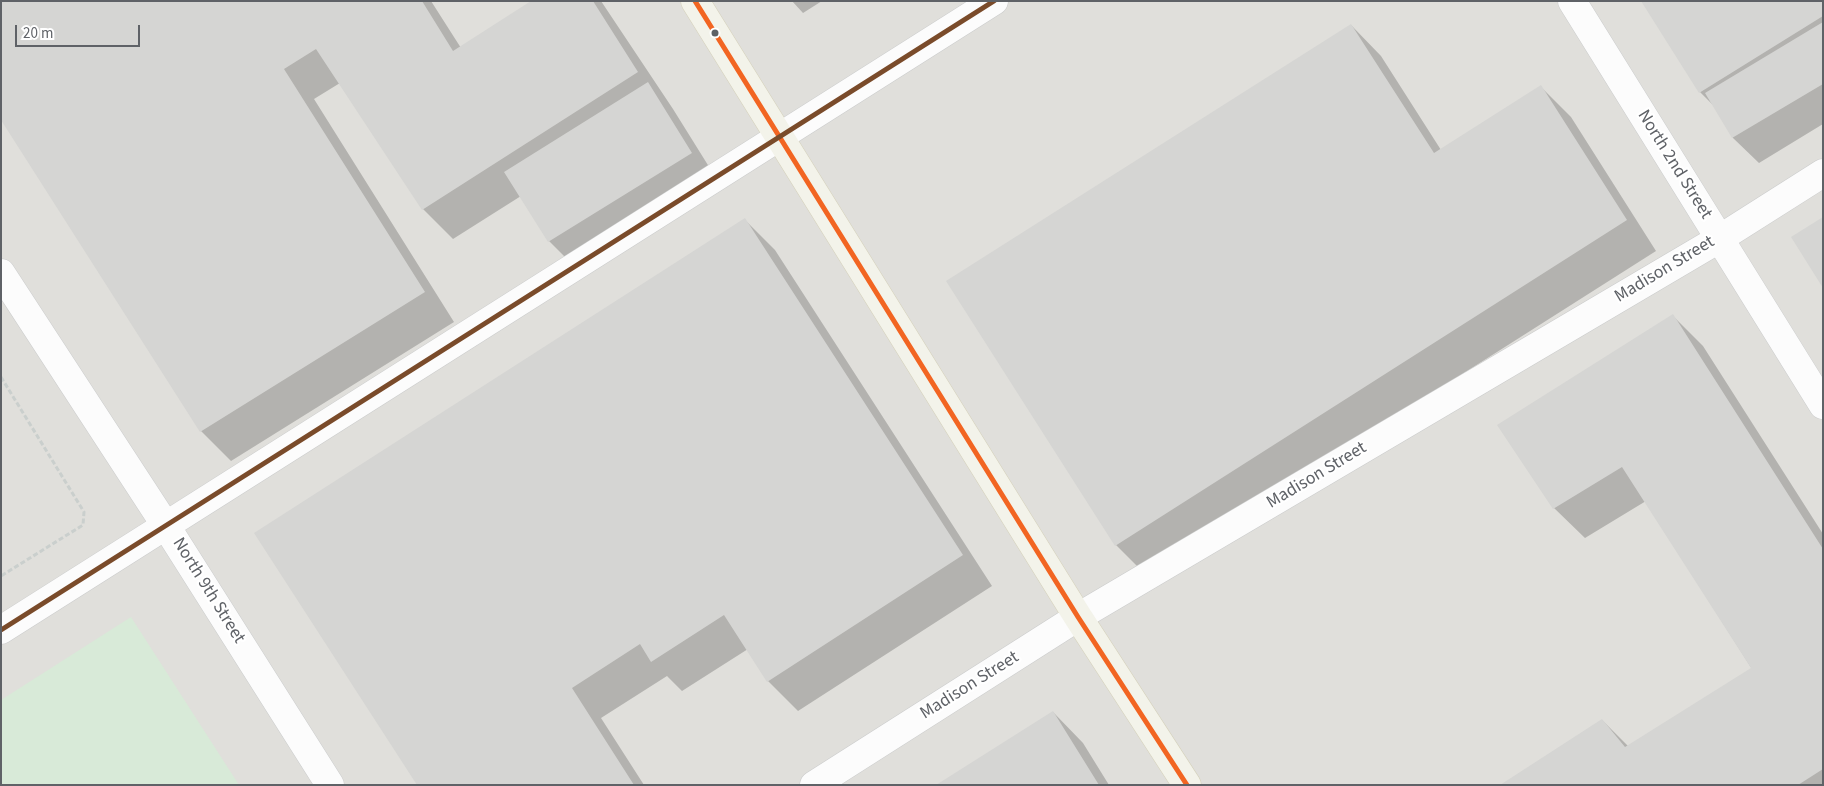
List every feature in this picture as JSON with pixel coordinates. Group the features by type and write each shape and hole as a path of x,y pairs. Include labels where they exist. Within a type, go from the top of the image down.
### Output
{"main road":[{"path":"695,1 781,136 1078,617 1187,785"}],"street":[{"path":"1,630 994,1"},
{"name":"North 2nd Street","path":"1572,1 1823,405"},
{"name":"Madison Street","path":"814,785 1078,617 1719,238 1823,173"},
{"name":"North 9th Street","path":"1,273 166,526 330,785"}],"path":[{"path":"1,377 84,512 83,525 1,576"}],"shaded area":[{"path":"1,1 1823,1 1823,785 1,785"}],"green space":[{"path":"131,617 239,785 1,785 1,700"}],"building":[{"path":"1,1 422,1 453,51 531,1 593,1 638,72 422,210 316,49 284,69 425,292 200,432 1,120"},
{"path":"1641,1 1823,1 1823,16 1699,93"},
{"path":"1823,22 1823,84 1732,138 1705,93"},
{"path":"1351,24 1434,153 1541,85 1627,220 1115,546 946,281"},
{"path":"648,82 692,153 548,242 504,172"},
{"path":"1823,217 1823,288 1791,237"},
{"path":"745,218 963,555 767,682 724,615 651,662 640,644 572,688 634,785 417,785 254,533"},
{"path":"1673,314 1823,549 1823,769 1798,785 1500,785 1602,719 1625,747 1751,668 1622,467 1553,509 1497,425"},
{"path":"1053,711 1099,785 936,785"}],"transit line":[{"path":"695,1 1078,617 1187,785"},
{"path":"1,630 994,1"}]}
